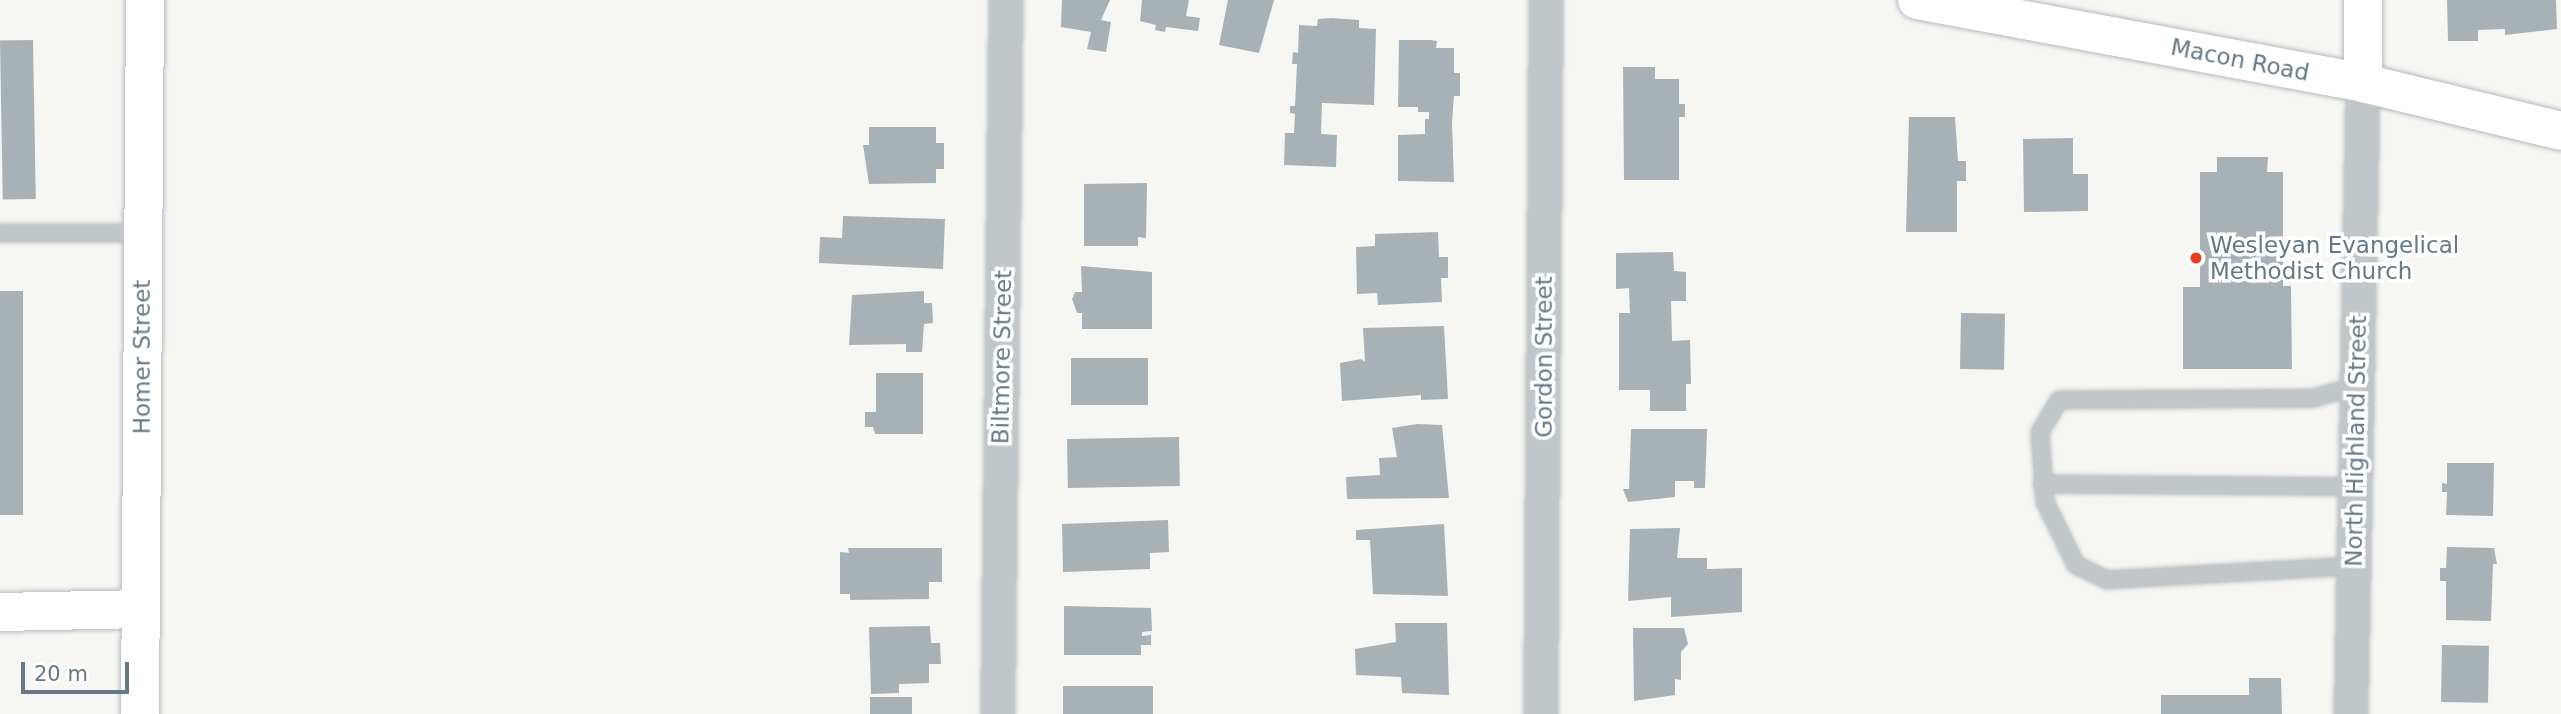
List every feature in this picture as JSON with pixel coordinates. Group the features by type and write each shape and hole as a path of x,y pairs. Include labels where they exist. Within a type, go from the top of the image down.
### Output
{"main road":[{"name":"Homer Street","path":"140,714 145,0"},
{"name":"Macon Road","path":"1917,0 2363,83 2561,131"},
{"name":"North Highland Street","path":"2363,0 2363,83"},
{"path":"0,612 141,609"}],"street":[{"name":"Biltmore Street","path":"998,714 1006,0"},
{"name":"Gordon Street","path":"1541,714 1546,0"},
{"name":"North Highland Street","path":"2351,714 2363,83"}],"lane":[{"path":"0,233 143,233"},
{"path":"2354,566 2107,580 2076,565 2045,502 2040,432 2059,400 2314,398 2357,386"},
{"path":"2042,485 2355,487"}],"building":[{"path":"1062,0 1110,0 1101,20 1111,22 1106,52 1087,49 1091,32 1061,27"},
{"path":"1142,0 1189,0 1186,16 1200,18 1198,31 1166,27 1165,32 1155,30 1156,25 1140,21"},
{"path":"1228,0 1274,0 1259,53 1219,45"},
{"path":"2447,0 2556,0 2557,29 2505,35 2505,29 2478,30 2478,41 2448,41"},
{"path":"1318,19 1359,20 1359,28 1376,29 1374,105 1322,103 1321,134 1337,135 1336,167 1284,165 1285,133 1294,133 1295,114 1290,113 1290,106 1295,106 1297,64 1292,64 1293,52 1298,53 1299,25 1317,26"},
{"path":"33,40 36,199 3,200 0,41"},
{"path":"1399,40 1437,41 1436,48 1454,48 1454,73 1460,73 1460,96 1454,96 1452,123 1454,182 1398,181 1398,135 1425,134 1425,119 1429,119 1429,112 1418,112 1418,107 1398,107"},
{"path":"1623,67 1655,67 1655,79 1679,79 1679,104 1685,104 1685,117 1679,117 1679,180 1624,180"},
{"path":"1909,117 1955,117 1958,161 1966,161 1966,181 1957,181 1957,232 1906,232"},
{"path":"869,127 936,127 936,143 944,143 944,169 936,169 936,183 869,184 863,145 869,145"},
{"path":"2073,138 2073,174 2088,174 2088,211 2024,212 2023,139"},
{"path":"2217,157 2268,157 2267,172 2283,172 2283,286 2291,286 2292,369 2183,369 2183,287 2200,287 2200,172 2217,172"},
{"path":"1147,183 1146,238 1138,237 1138,246 1084,246 1084,184"},
{"path":"843,216 945,219 943,269 819,263 820,237 842,238"},
{"path":"1438,232 1439,257 1448,257 1448,278 1441,278 1442,302 1378,305 1377,293 1357,294 1356,247 1375,246 1375,234"},
{"path":"1673,252 1674,271 1686,272 1686,301 1671,301 1672,341 1690,340 1691,384 1686,384 1686,411 1650,411 1650,390 1619,390 1619,313 1630,313 1629,288 1616,289 1616,253"},
{"path":"1081,266 1152,272 1152,329 1082,329 1082,313 1077,313 1072,299 1075,292 1082,292"},
{"path":"0,291 23,291 23,515 0,515"},
{"path":"924,291 924,303 932,303 933,323 924,324 922,352 906,352 906,344 849,345 852,295"},
{"path":"1961,313 2005,314 2004,370 1960,369"},
{"path":"1444,326 1448,399 1421,400 1421,395 1342,401 1340,363 1361,359 1365,362 1363,328"},
{"path":"1071,358 1148,358 1148,405 1071,405"},
{"path":"876,373 923,373 923,434 875,434 873,427 865,427 865,412 876,412"},
{"path":"1417,424 1442,425 1449,498 1347,499 1346,477 1380,475 1379,458 1397,457 1392,428"},
{"path":"1631,429 1707,429 1705,488 1694,488 1694,481 1675,481 1675,497 1628,502 1623,489 1629,489"},
{"path":"1179,437 1180,486 1068,488 1067,439"},
{"path":"2447,463 2494,463 2493,516 2446,515 2447,492 2442,492 2442,483 2447,484"},
{"path":"1168,520 1169,552 1150,553 1150,569 1063,572 1062,524"},
{"path":"1444,524 1448,596 1373,594 1370,540 1356,540 1356,530"},
{"path":"1680,528 1677,558 1707,558 1707,569 1742,568 1742,612 1671,617 1671,597 1628,601 1630,529"},
{"path":"2447,547 2494,548 2497,564 2493,564 2491,621 2446,620 2446,581 2440,581 2440,568 2446,568"},
{"path":"848,548 942,548 942,582 929,582 929,599 850,600 850,594 840,594 840,552 849,553"},
{"path":"1064,606 1151,608 1152,631 1142,632 1142,636 1151,635 1151,645 1141,645 1141,655 1064,655"},
{"path":"1395,623 1447,623 1449,695 1402,693 1401,677 1356,675 1355,649 1396,642"},
{"path":"930,626 931,643 940,643 941,664 929,664 929,683 899,684 899,693 871,694 869,627"},
{"path":"1633,628 1684,628 1688,644 1681,652 1681,680 1675,679 1675,695 1634,701"},
{"path":"2442,645 2489,646 2488,703 2441,702"},
{"path":"2249,678 2281,678 2282,714 2161,714 2161,695 2249,695"},
{"path":"1063,686 1153,686 1153,714 1063,714"},
{"path":"870,697 912,697 912,714 870,714"}],"place":[{"name":"Wesleyan Evangelical Methodist Church","path":"2196,258"}]}
